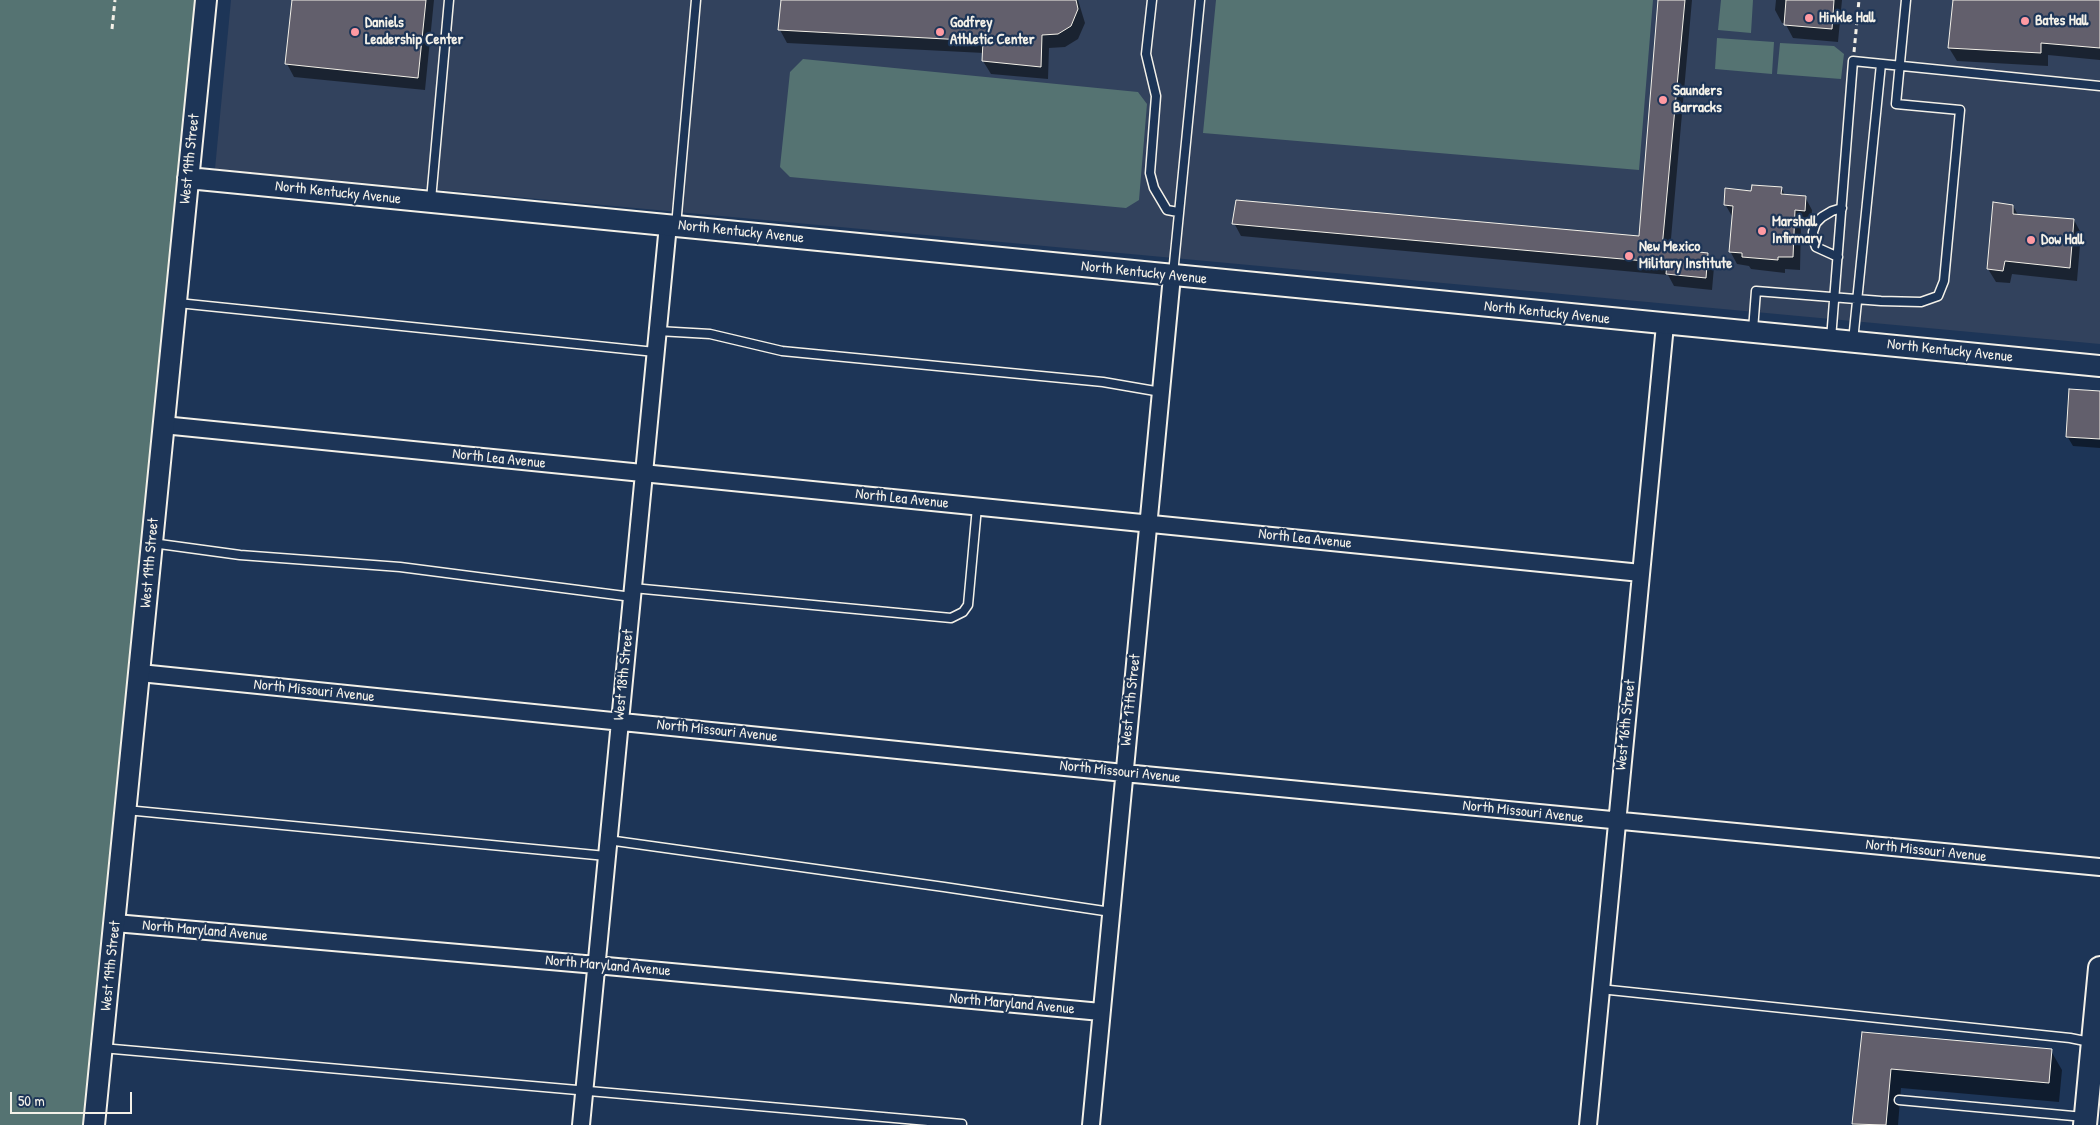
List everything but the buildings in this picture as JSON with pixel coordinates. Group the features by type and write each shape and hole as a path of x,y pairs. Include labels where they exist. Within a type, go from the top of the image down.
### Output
{"main road":[{"path":"2085,1121 2096,1043 2100,968"}],"street":[{"name":"West 19th Street","path":"94,1125 206,0"},
{"name":"North Kentucky Avenue","path":"188,178 1665,325 1853,341 2100,366"},
{"name":"West 18th Street","path":"581,1125 658,331 672,225"},
{"name":"West 17th Street","path":"1091,1125 1172,276"},
{"name":"West 16th Street","path":"1588,1125 1665,325"},
{"name":"North Lea Avenue","path":"164,425 1641,572"},
{"name":"North Missouri Avenue","path":"140,673 1124,773 2100,868"},
{"name":"North Maryland Avenue","path":"115,923 1101,1012"}],"lane":[{"path":"431,202 450,0"},
{"path":"672,225 696,0"},
{"path":"1152,0 1146,54 1156,96 1150,174 1154,188 1167,210 1178,212"},
{"path":"1172,276 1200,0"},
{"path":"1752,332 1756,291 1921,302 1938,296 1944,281 1960,110 1896,104 1906,0"},
{"path":"1831,339 1853,61 2100,86"},
{"path":"1853,341 1881,64"},
{"path":"1838,257 1816,247 1813,240 1813,232 1816,223 1822,217 1842,208"},
{"path":"176,302 656,352"},
{"path":"658,331 710,334 782,351 1103,382 1161,392"},
{"path":"152,543 240,555 290,557 632,593 951,618 963,612 968,605 977,507"},
{"path":"126,810 607,848 935,885 1111,912"},
{"path":"1600,989 2051,1036 2096,1043"},
{"path":"102,1048 962,1124"},
{"path":"1899,1100 2085,1121"}],"path":[{"path":"112,28 115,0"},
{"path":"1853,61 1859,0"}],"shaded area":[{"name":"New Mexico Military Institute","path":"231,0 2100,0 2100,344 215,169"}],"green space":[{"path":"0,0 206,0 94,1125 0,1125"},
{"path":"1216,0 1653,0 1639,170 1203,133"},
{"path":"1721,0 1753,0 1751,33 1718,30"},
{"path":"1717,38 1774,42 1772,74 1715,69"},
{"path":"1780,43 1834,46 1844,54 1841,79 1777,74"},
{"path":"803,59 1138,92 1147,104 1139,200 1126,208 790,177 780,167 790,72"}],"place":[{"name":"Hinkle Hall","path":"1809,18"},
{"name":"Bates Hall","path":"2025,21"},
{"name":"Daniels Leadership Center","path":"355,32"},
{"name":"Godfrey Athletic Center","path":"940,32"},
{"name":"Saunders Barracks","path":"1663,100"},
{"name":"Marshall Infirmary","path":"1762,231"},
{"name":"Dow Hall","path":"2031,240"},
{"name":"New Mexico Military Institute","path":"1629,256"}]}
